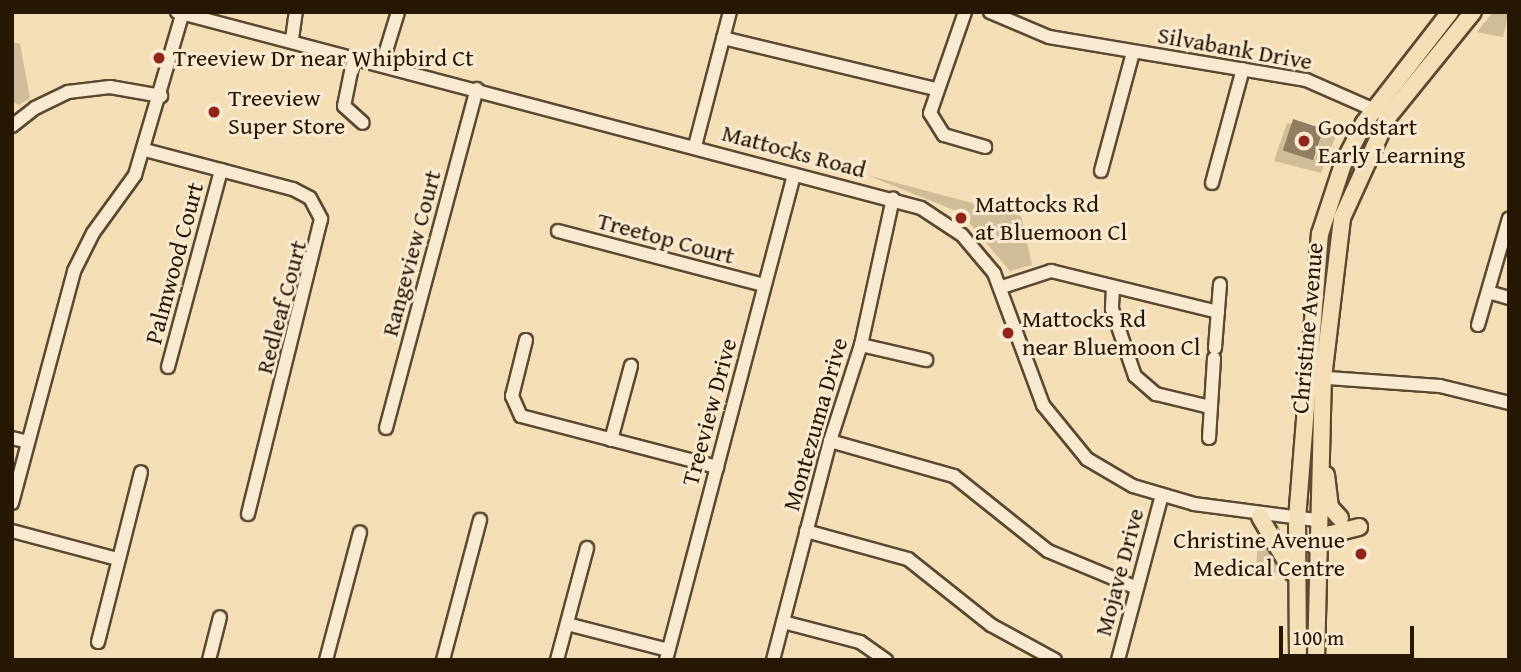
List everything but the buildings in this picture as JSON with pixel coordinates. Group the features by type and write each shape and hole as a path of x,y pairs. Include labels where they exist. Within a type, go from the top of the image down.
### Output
{"main road":[{"name":"Christine Avenue","path":"1298,660 1297,519 1307,377 1332,194 1380,113 1450,12"},
{"name":"Christine Avenue","path":"1380,113 1473,12"},
{"name":"Christine Avenue","path":"1316,660 1315,546 1323,378 1322,281"},
{"path":"1321,438 1330,507 1340,518"},
{"path":"1260,517 1296,578"},
{"path":"1315,546 1331,534 1359,527"}],"street":[{"path":"292,39 296,12"},
{"path":"382,64 398,12"},
{"path":"695,146 730,12"},
{"path":"965,12 935,89 930,113 939,132 985,147"},
{"name":"Silvabank Drive","path":"990,12 1040,35 1313,82 1380,113"},
{"path":"12,503 74,271 145,150 180,13"},
{"name":"Mattocks Road","path":"180,13 292,39 695,146 794,175 893,198 947,223 975,247 1002,287 1036,390 1063,435 1115,478 1161,495 1260,517"},
{"path":"723,38 935,89"},
{"path":"1101,171 1133,52"},
{"path":"354,57 344,106 363,123"},
{"path":"1212,183 1243,69"},
{"path":"14,121 51,98 90,88 160,96"},
{"name":"Rangeview Court","path":"386,428 477,89"},
{"name":"Redleaf Court","path":"145,150 303,193 321,219 248,514"},
{"name":"Palmwood Court","path":"168,367 221,170"},
{"name":"Treeview Drive","path":"667,655 794,175"},
{"name":"Montezuma Drive","path":"774,660 830,441 861,345 893,198"},
{"path":"1478,325 1509,218"},
{"name":"Treetop Court","path":"558,231 764,285"},
{"path":"1002,287 1051,271 1217,312"},
{"path":"1209,438 1220,284"},
{"path":"1113,288 1112,309 1135,376 1156,394 1210,407"},
{"path":"1488,292 1509,298"},
{"path":"526,340 512,396 518,414 717,467"},
{"path":"861,345 926,360"},
{"path":"611,440 631,366"},
{"path":"1307,377 1440,386 1509,403"},
{"path":"12,438 28,442"},
{"path":"830,441 954,475 1056,556 1137,588"},
{"path":"98,642 141,472"},
{"name":"Mojave Drive","path":"1118,660 1161,495"},
{"path":"1260,517 1316,520"},
{"path":"443,660 480,520"},
{"path":"12,531 117,559"},
{"path":"806,531 908,559 991,625 1055,660"},
{"path":"326,660 360,532"},
{"path":"557,660 587,548"},
{"path":"209,660 220,617"},
{"path":"783,622 860,642 886,660"},
{"path":"567,624 667,655"}],"shaded area":[{"path":"1493,12 1509,12 1503,37 1477,32"},
{"path":"12,42 20,44 30,98 19,105 12,102"},
{"path":"1287,123 1292,124 1285,151 1315,159 1323,130 1336,136 1321,173 1274,161"},
{"path":"867,175 1021,216 1032,265 1010,271 961,213"},
{"path":"1258,530 1280,568 1275,577 1256,576"}],"place":[{"name":"Treeview Dr near Whipbird Ct","path":"159,58"},
{"name":"Treeview Super Store","path":"214,112"},
{"name":"Goodstart Early Learning","path":"1304,141"},
{"name":"Mattocks Rd at Bluemoon Cl","path":"961,218"},
{"name":"Mattocks Rd near Bluemoon Cl","path":"1008,333"},
{"name":"Christine Avenue Medical Centre","path":"1361,554"}]}
